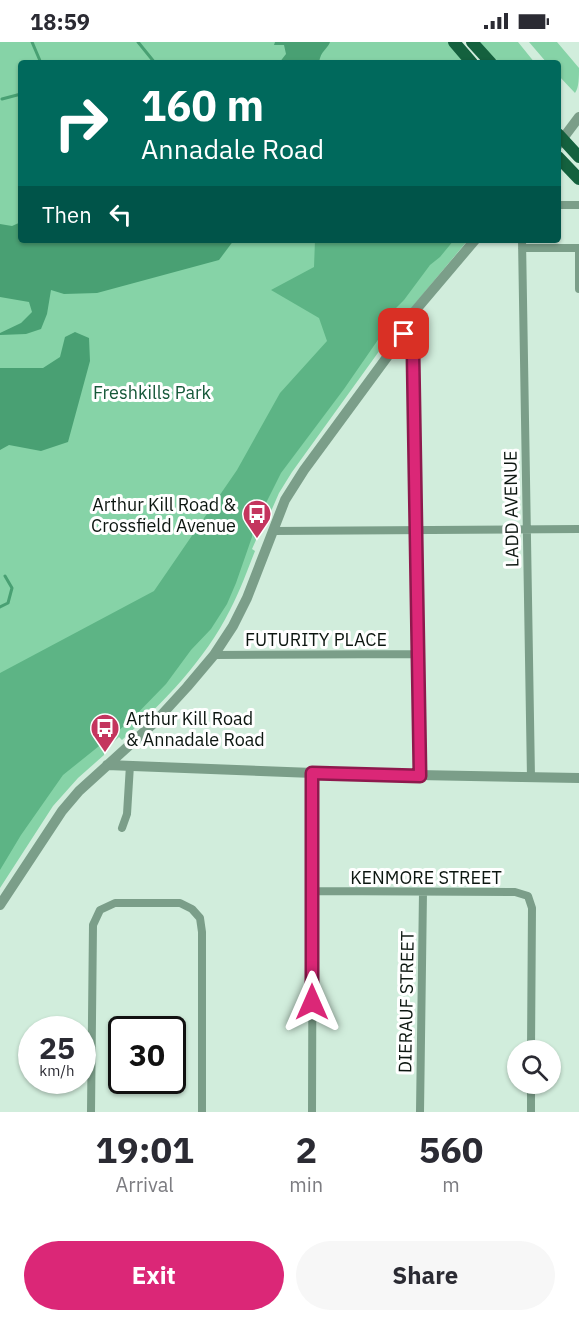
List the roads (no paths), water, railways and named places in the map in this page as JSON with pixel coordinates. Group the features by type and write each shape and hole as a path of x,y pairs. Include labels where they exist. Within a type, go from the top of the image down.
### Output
{"main road":[{"path":"454,42 469,60"},
{"path":"472,42 488,60"},
{"path":"561,140 579,157"},
{"path":"561,160 579,179"}],"street":[{"path":"561,138 579,117"},
{"path":"561,205 579,205"},
{"path":"0,905 62,811 79,791 155,722 214,655 233,626 247,598 285,500 304,470 404,334 414,312 472,243"},
{"path":"522,244 579,248 579,289"},
{"name":"LADD AVENUE","path":"522,244 531,778"},
{"path":"404,334 413,353 420,776"},
{"path":"273,531 579,529"},
{"name":"FUTURITY PLACE","path":"214,655 419,654"},
{"path":"107,765 420,776 579,778"},
{"path":"122,828 127,814 130,765"},
{"path":"312,773 312,1112"},
{"name":"KENMORE STREET","path":"313,891 515,892 528,896 532,908 531,1040"},
{"name":"DIERAUF STREET","path":"420,1112 423,892"},
{"path":"91,1112 93,925 100,910 115,903 180,903 192,909 200,918 202,932 202,1112"},
{"path":"531,1094 531,1112"}],"waterway":[{"path":"32,42 40,60"},
{"path":"138,42 153,60"},
{"path":"2,99 18,95"},
{"path":"0,607 8,603 12,588 5,576"}],"place":[{"name":"Arthur Kill Road & Crossfield Avenue","path":"257,540"},
{"name":"Arthur Kill Road & Annadale Road","path":"105,754"}],"park label":[{"name":"Freshkills Park","path":"152,392"}]}
